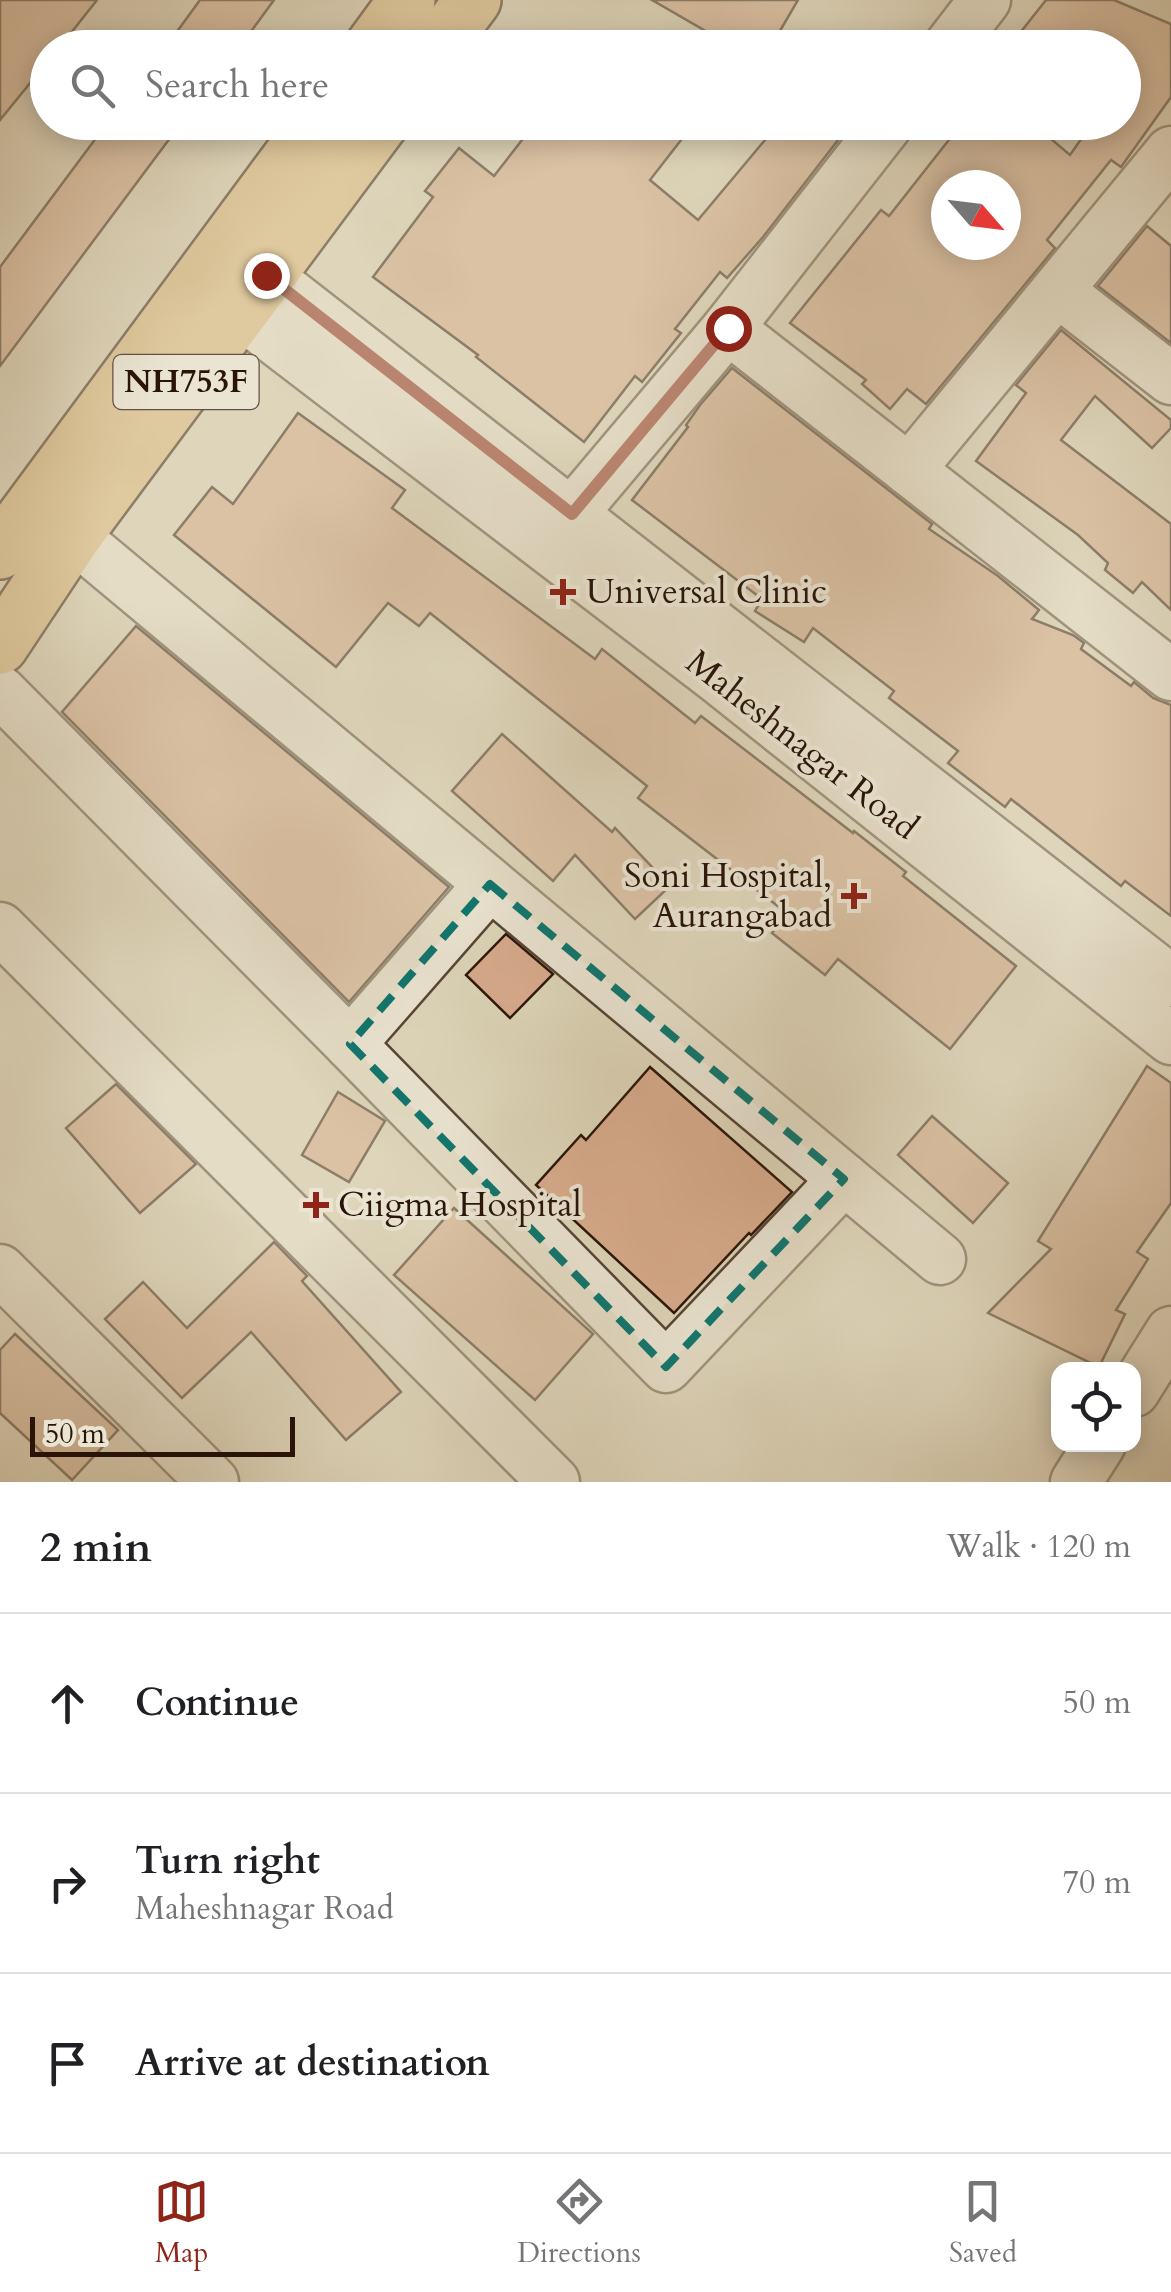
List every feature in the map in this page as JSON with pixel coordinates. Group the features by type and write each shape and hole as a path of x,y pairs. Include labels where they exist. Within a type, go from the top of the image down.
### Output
{"highway":[{"path":"385,30 407,0"},
{"path":"451,30 473,0"},
{"name":"NH753F","path":"0,551 304,140"},
{"name":"NH753F","path":"0,646 73,536 367,140"}],"street":[{"path":"962,30 986,0"},
{"path":"558,530 728,328 875,140"},
{"path":"909,470 1171,152"},
{"path":"1058,291 1171,379"},
{"name":"Maheshnagar Road","path":"252,293 558,530 1171,981"},
{"path":"728,328 1171,674"},
{"name":"Maheshnagar Road","path":"558,530 719,679 1171,1039"},
{"path":"73,536 940,1259"},
{"path":"0,691 666,1367 844,1179"},
{"path":"350,1044 490,884"},
{"path":"0,928 554,1482"},
{"path":"0,1270 213,1482"},
{"path":"1141,1380 1170,1335"},
{"path":"1076,1482 1095,1452"}],"highlighted area":[{"path":"490,884 844,1179 666,1367 350,1044"}],"building":[{"path":"0,0 97,0 73,30 30,30 30,83 0,120"},
{"path":"200,0 274,0 252,30 178,30"},
{"path":"652,0 798,0 780,30 704,30"},
{"path":"1046,0 1114,0 1171,24 1171,97 1141,139 1141,30 1022,30"},
{"path":"95,140 169,140 0,366 0,267"},
{"path":"522,140 681,140 650,180 698,220 765,140 838,140 727,278 720,272 675,329 681,333 642,382 635,376 584,442 478,355 373,277 433,197 425,191 459,148 494,176"},
{"path":"949,140 1052,140 1070,155 1080,140 1140,140 1121,167 1111,160 1047,240 1055,248 926,404 907,389 890,409 862,384 866,380 790,323 881,210 889,216"},
{"path":"1147,226 1171,246 1171,343 1098,286"},
{"path":"1061,330 1171,420 1171,428 1152,448 1095,396 1061,440 1171,524 1171,610 1142,582 1133,593 1105,570 1108,563 1078,535 976,461 1026,393 1016,385"},
{"path":"732,368 932,524 929,529 998,576 1039,610 1032,619 1073,635 1084,643 1081,649 1131,686 1134,682 1153,698 1171,705 1171,916 1125,881 1121,886 1011,799 1005,807 948,763 958,751 889,698 894,691 813,628 804,642 755,611 762,599 632,500 688,427 700,405"},
{"path":"298,413 405,490 392,508 595,659 602,649 695,723 701,716 906,872 903,876 1016,966 950,1049 838,959 825,975 772,933 788,914 638,798 647,786 430,613 419,626 388,603 336,667 174,535 212,487 233,504"},
{"path":"136,626 449,887 349,1002 62,712"},
{"path":"502,734 612,832 615,828 670,886 635,919 575,855 553,881 452,791"},
{"path":"506,934 553,974 510,1018 466,975"},
{"path":"1147,1066 1171,1083 1171,1203 1137,1252 1148,1259 1116,1310 1125,1314 1101,1362 1089,1362 988,1313 1051,1249 1038,1241"},
{"path":"650,1067 792,1192 674,1313 536,1185 581,1135 586,1140"},
{"path":"116,1084 196,1164 140,1213 66,1128"},
{"path":"338,1092 385,1121 349,1182 302,1155"},
{"path":"932,1116 1008,1183 973,1223 898,1155"},
{"path":"454,1208 593,1334 535,1400 394,1275"},
{"path":"274,1242 307,1276 302,1281 401,1392 346,1440 251,1332 182,1398 105,1319 143,1282 187,1328"},
{"path":"15,1334 118,1430 72,1480 0,1413 0,1350"}],"place":[{"name":"Universal Clinic","path":"563,592"},
{"name":"Soni Hospital, Aurangabad","path":"854,896"},
{"name":"Ciigma Hospital","path":"316,1205"}],"route":[{"path":"266,275 572,514 728,328"}]}
